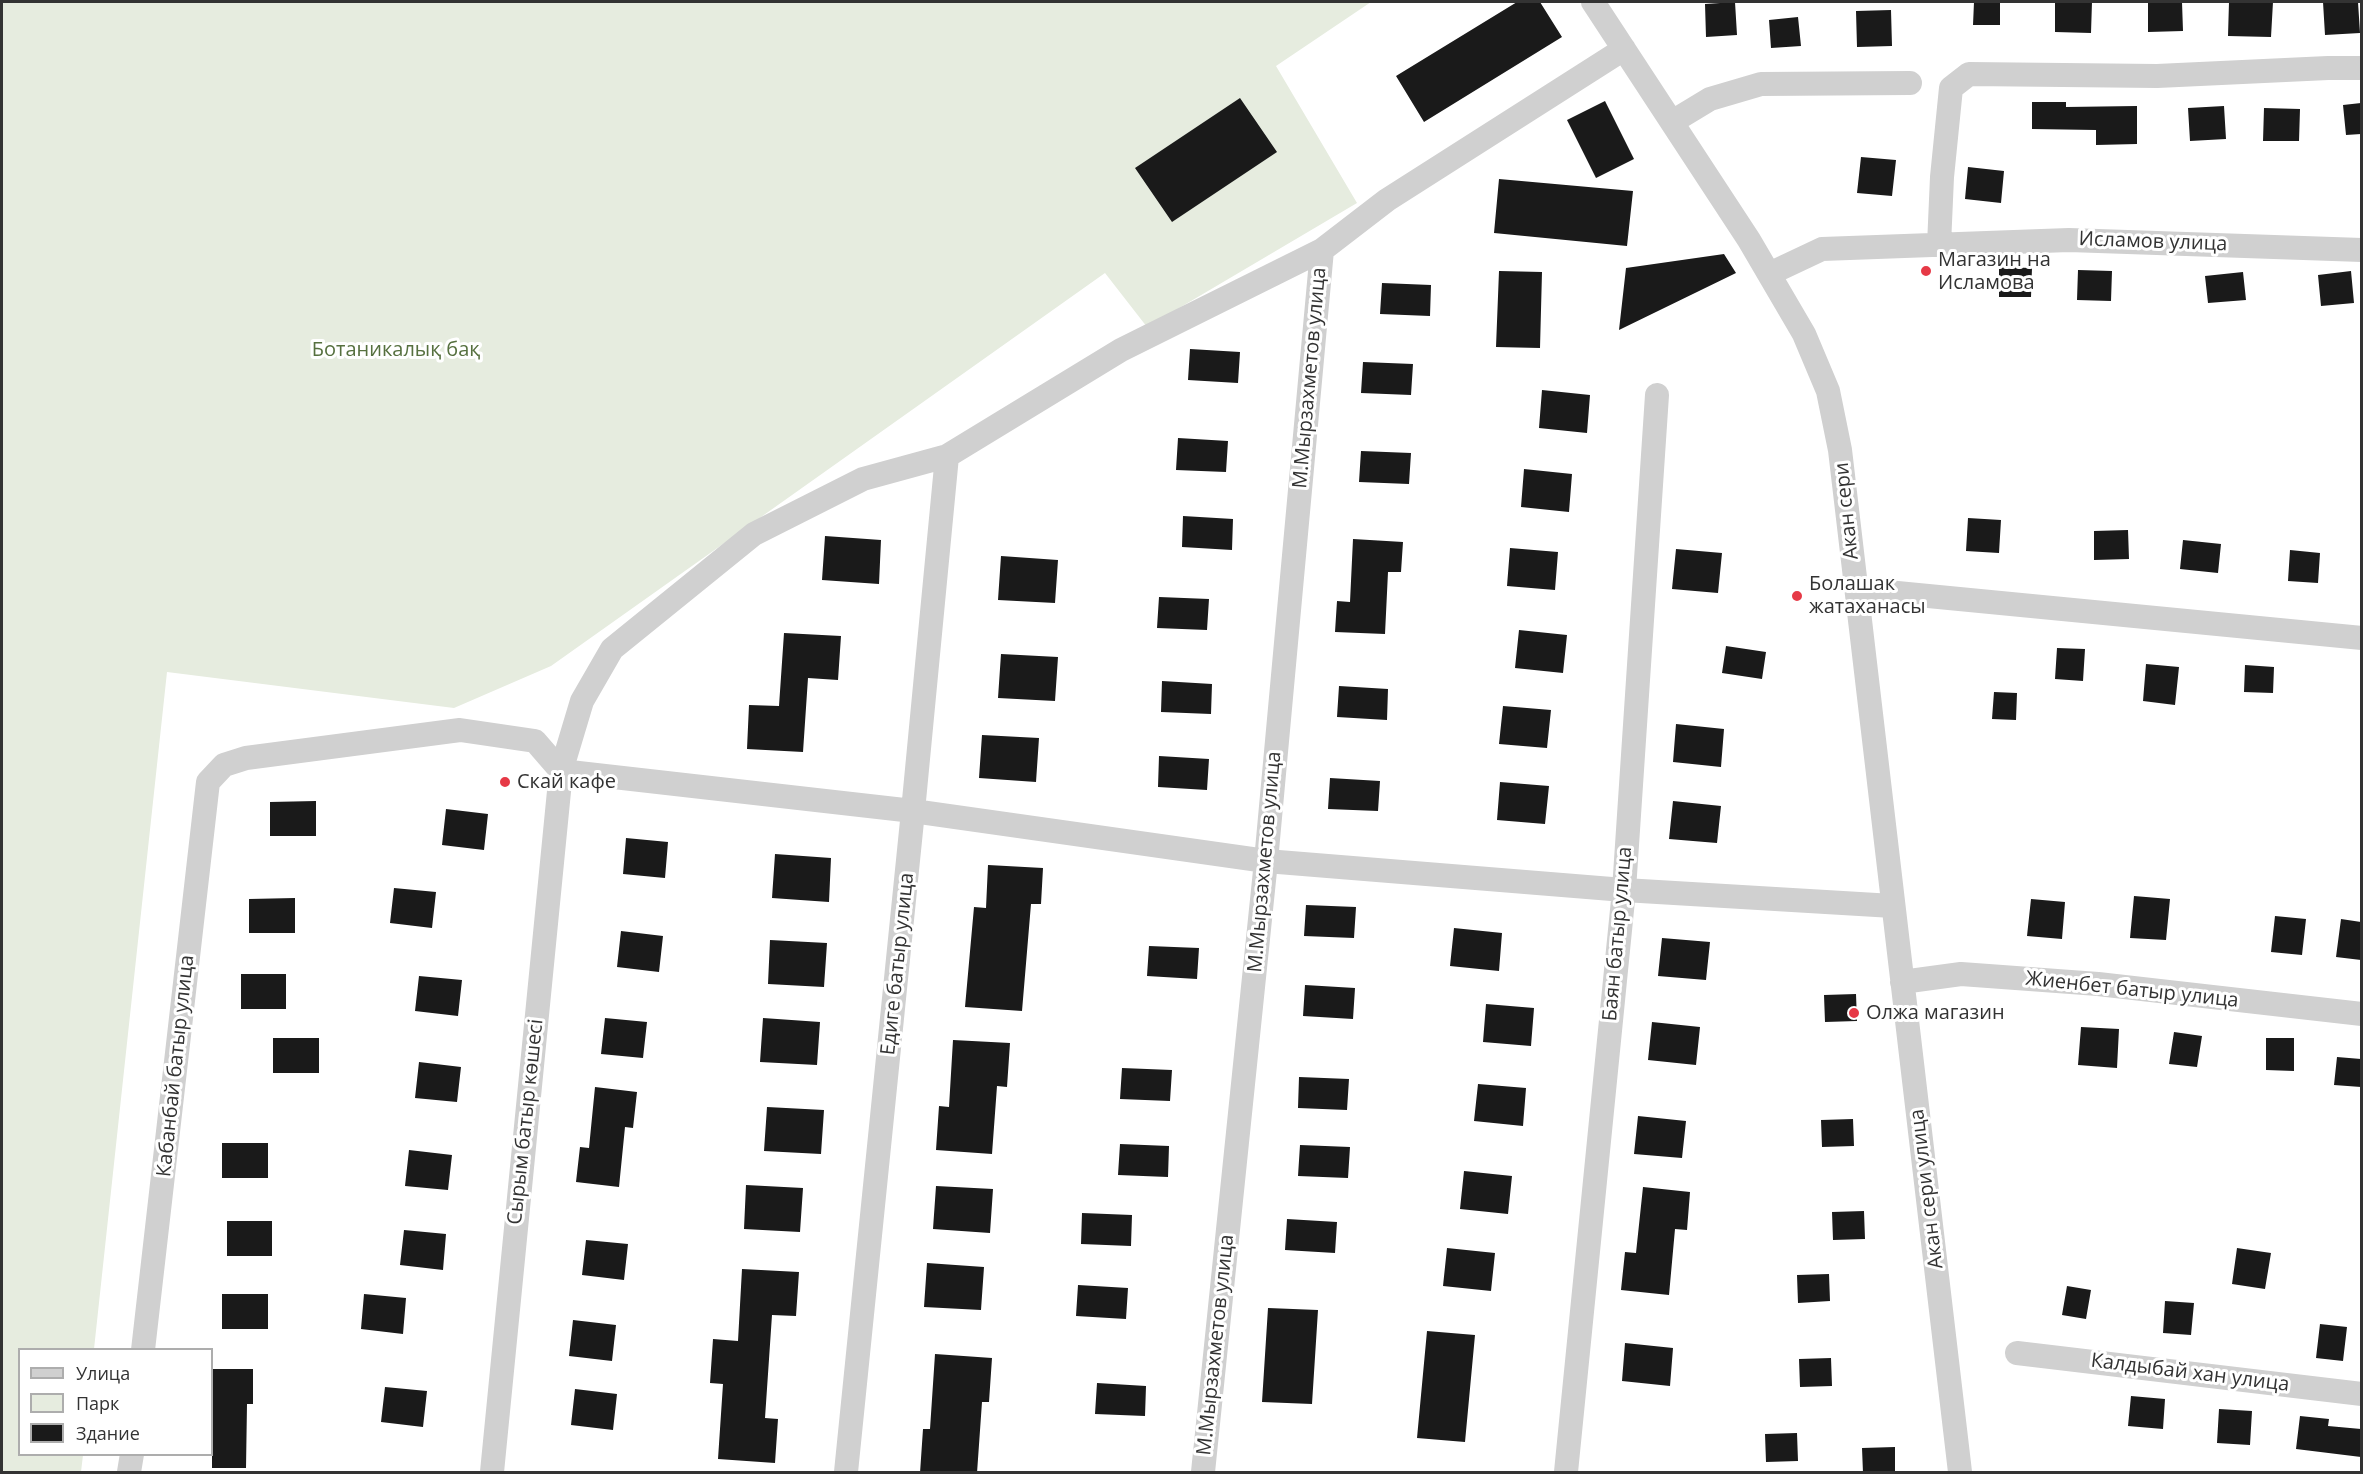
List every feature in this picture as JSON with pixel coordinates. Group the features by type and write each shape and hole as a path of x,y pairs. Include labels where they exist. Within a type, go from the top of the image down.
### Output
{"street":[{"name":"Акан сери","path":"1593,2 1769,274 1804,334 1828,391 1840,450 1893,906"},
{"name":"Сырым батыр көшесі","path":"492,1473 561,771 582,701 612,649 754,534 863,479 947,456 1121,350 1322,250 1387,200 1624,49"},
{"path":"1939,245 1942,177 1951,88 1969,74 2157,76 2361,68"},
{"path":"1672,122 1710,99 1761,84 1910,83"},
{"name":"Исламов улица","path":"1769,274 1822,249 2069,240 2361,250"},
{"name":"М.Мырзахметов улица","path":"1203,1473 1266,861 1322,250"},
{"name":"Баян батыр улица","path":"1566,1473 1624,890 1657,395"},
{"name":"Едиге батыр улица","path":"846,1473 947,456"},
{"path":"1856,589 2361,638"},
{"name":"Кабанбай батыр улица","path":"143,1348 208,782 224,765 246,758 460,730 535,741 561,771"},
{"path":"561,771 913,811 1266,861 1624,890 1893,906"},
{"name":"Акан сери улица","path":"1893,906 1960,1473"},
{"name":"Жиенбет батыр улица","path":"1902,982 1960,974 2098,984 2361,1014"},
{"name":"Калдыбай хан улица","path":"2018,1353 2361,1394"},
{"path":"129,1473 132,1456"}],"green space":[{"name":"Ботаникалық бақ","path":"2,2 1371,2 1276,66 1357,203 1147,327 1105,273 551,666 454,708 167,672 94,1348 18,1348 18,1456 83,1456 81,1472 2,1472"}],"building":[{"path":"1517,2 1540,2 1562,37 1424,122 1396,76"},
{"path":"1735,2 1737,35 1706,37 1705,4"},
{"path":"1974,2 2000,2 2000,25 1973,25"},
{"path":"2055,2 2092,2 2091,33 2055,32"},
{"path":"2148,2 2182,2 2183,31 2148,32"},
{"path":"2229,2 2273,2 2271,37 2228,36"},
{"path":"2323,2 2358,2 2360,33 2325,35"},
{"path":"1891,10 1892,46 1857,47 1856,11"},
{"path":"1798,17 1801,46 1771,48 1769,20"},
{"path":"1240,98 1277,152 1172,222 1135,168"},
{"path":"1605,101 1634,159 1596,178 1567,120"},
{"path":"2032,102 2066,102 2066,107 2137,106 2137,144 2096,145 2096,130 2032,129"},
{"path":"2361,103 2361,134 2346,135 2343,105"},
{"path":"2224,106 2226,139 2190,141 2188,108"},
{"path":"2264,108 2300,109 2299,141 2263,141"},
{"path":"1861,157 1896,160 1892,196 1857,193"},
{"path":"1968,167 2004,171 2001,203 1965,199"},
{"path":"1499,179 1633,191 1627,246 1494,233"},
{"path":"1724,254 1736,273 1619,330 1626,268"},
{"path":"1999,267 2032,268 2031,297 1999,297"},
{"path":"2078,270 2112,271 2111,301 2077,300"},
{"path":"1499,271 1542,272 1540,348 1496,347"},
{"path":"2351,271 2354,303 2321,306 2318,275"},
{"path":"2243,272 2246,300 2208,303 2205,276"},
{"path":"1382,283 1431,285 1430,316 1380,314"},
{"path":"1190,349 1240,352 1238,383 1188,380"},
{"path":"1363,362 1413,364 1411,395 1361,393"},
{"path":"1542,390 1590,395 1587,433 1539,428"},
{"path":"1178,438 1228,441 1226,472 1176,470"},
{"path":"1361,451 1411,453 1409,484 1359,482"},
{"path":"1524,469 1572,474 1569,512 1521,507"},
{"path":"1183,516 1233,519 1232,550 1182,547"},
{"path":"1968,518 2001,520 1999,553 1966,551"},
{"path":"2128,530 2129,559 2094,560 2094,531"},
{"path":"825,536 881,540 879,584 822,580"},
{"path":"1353,539 1403,542 1401,572 1388,572 1385,634 1335,632 1337,601 1350,602"},
{"path":"2183,540 2221,544 2218,573 2180,569"},
{"path":"1510,548 1558,552 1555,590 1507,586"},
{"path":"1676,549 1722,553 1718,593 1672,589"},
{"path":"2290,550 2320,553 2318,583 2288,581"},
{"path":"1001,556 1058,560 1055,603 998,600"},
{"path":"1159,597 1209,599 1207,630 1157,628"},
{"path":"1519,630 1567,635 1563,673 1515,668"},
{"path":"784,633 841,636 838,680 808,678 803,752 747,749 749,705 779,706"},
{"path":"1726,646 1766,652 1762,679 1722,673"},
{"path":"2057,648 2085,649 2083,681 2055,679"},
{"path":"1001,654 1058,657 1055,701 998,698"},
{"path":"2146,664 2179,667 2175,705 2143,701"},
{"path":"2245,665 2274,667 2273,693 2244,692"},
{"path":"1162,681 1212,684 1211,714 1161,712"},
{"path":"1339,686 1388,689 1387,720 1337,717"},
{"path":"1994,692 2017,693 2016,720 1992,719"},
{"path":"1503,706 1551,710 1547,748 1499,744"},
{"path":"1676,724 1724,729 1721,767 1673,762"},
{"path":"982,735 1039,738 1036,782 979,778"},
{"path":"1159,756 1209,759 1207,790 1158,787"},
{"path":"1330,778 1380,781 1378,811 1328,809"},
{"path":"1500,782 1549,786 1545,824 1497,820"},
{"path":"316,801 316,836 270,836 270,802"},
{"path":"1673,801 1721,806 1717,843 1669,839"},
{"path":"446,809 488,814 484,850 442,845"},
{"path":"626,838 668,842 665,878 623,874"},
{"path":"775,854 831,858 829,902 772,898"},
{"path":"988,865 1043,868 1041,904 1031,904 1022,1011 965,1007 974,907 986,908"},
{"path":"394,888 436,892 432,928 390,923"},
{"path":"2134,896 2170,899 2166,940 2130,938"},
{"path":"295,898 295,933 249,933 249,899"},
{"path":"2031,899 2065,902 2062,939 2027,936"},
{"path":"1306,905 1356,907 1354,938 1304,936"},
{"path":"2275,916 2306,919 2302,955 2271,952"},
{"path":"2341,919 2361,922 2361,960 2336,957"},
{"path":"1454,928 1502,933 1499,971 1450,966"},
{"path":"621,931 663,936 659,972 617,967"},
{"path":"1662,938 1710,942 1706,980 1658,976"},
{"path":"770,940 827,943 824,987 768,984"},
{"path":"1149,946 1199,948 1197,979 1147,976"},
{"path":"241,974 286,974 286,1009 241,1009"},
{"path":"419,976 462,980 458,1016 415,1011"},
{"path":"1305,985 1355,988 1353,1019 1303,1016"},
{"path":"1856,994 1857,1021 1825,1022 1824,995"},
{"path":"1486,1004 1534,1008 1531,1046 1483,1042"},
{"path":"605,1018 647,1022 643,1058 601,1054"},
{"path":"763,1018 820,1022 817,1065 760,1062"},
{"path":"1652,1022 1700,1027 1696,1065 1648,1060"},
{"path":"2081,1027 2119,1029 2117,1068 2078,1065"},
{"path":"2174,1032 2202,1036 2197,1067 2169,1064"},
{"path":"273,1038 319,1038 319,1073 273,1073"},
{"path":"2266,1038 2294,1038 2294,1071 2266,1070"},
{"path":"953,1040 1010,1043 1007,1087 997,1086 992,1154 936,1150 939,1106 949,1107"},
{"path":"2337,1057 2361,1059 2361,1087 2334,1085"},
{"path":"419,1062 461,1067 457,1102 415,1098"},
{"path":"1122,1068 1172,1070 1170,1101 1120,1099"},
{"path":"1299,1077 1349,1079 1347,1110 1298,1108"},
{"path":"1478,1084 1526,1088 1523,1126 1474,1121"},
{"path":"595,1087 637,1092 633,1128 625,1127 619,1187 576,1182 580,1147 589,1148"},
{"path":"767,1107 824,1110 821,1154 764,1151"},
{"path":"1638,1116 1686,1121 1682,1158 1634,1154"},
{"path":"1853,1119 1854,1146 1822,1147 1821,1120"},
{"path":"222,1143 268,1143 268,1178 222,1178"},
{"path":"1120,1144 1169,1146 1168,1177 1118,1175"},
{"path":"1300,1145 1350,1147 1348,1178 1298,1176"},
{"path":"409,1150 452,1155 448,1190 405,1186"},
{"path":"1464,1171 1512,1176 1508,1214 1460,1209"},
{"path":"746,1185 803,1188 800,1232 744,1229"},
{"path":"936,1186 993,1189 990,1233 933,1229"},
{"path":"1643,1187 1690,1192 1687,1230 1675,1229 1669,1295 1621,1290 1625,1252 1636,1253"},
{"path":"1864,1211 1865,1239 1833,1240 1832,1212"},
{"path":"1082,1213 1132,1215 1131,1246 1081,1244"},
{"path":"1287,1219 1337,1222 1335,1253 1285,1250"},
{"path":"227,1221 272,1221 272,1256 227,1256"},
{"path":"404,1230 446,1234 443,1270 400,1265"},
{"path":"586,1240 628,1244 624,1280 582,1275"},
{"path":"1447,1248 1495,1253 1491,1291 1443,1286"},
{"path":"2237,1248 2271,1253 2265,1289 2232,1284"},
{"path":"927,1263 984,1267 981,1310 924,1307"},
{"path":"742,1269 799,1272 796,1316 772,1315 765,1418 778,1419 775,1463 718,1459 723,1384 710,1383 713,1339 738,1341"},
{"path":"1829,1274 1830,1301 1798,1303 1797,1275"},
{"path":"1078,1285 1128,1288 1126,1319 1076,1316"},
{"path":"2067,1286 2091,1290 2086,1319 2062,1315"},
{"path":"222,1294 268,1294 268,1329 222,1329"},
{"path":"364,1294 406,1298 403,1334 361,1329"},
{"path":"2165,1301 2194,1303 2191,1335 2163,1333"},
{"path":"1268,1308 1318,1310 1312,1404 1262,1402"},
{"path":"573,1320 616,1325 612,1361 569,1356"},
{"path":"2320,1324 2347,1327 2343,1361 2316,1358"},
{"path":"1427,1331 1475,1335 1465,1442 1417,1438"},
{"path":"1625,1343 1673,1348 1670,1386 1622,1381"},
{"path":"935,1354 992,1358 989,1402 982,1402 977,1473 920,1473 923,1429 930,1429"},
{"path":"1831,1358 1832,1386 1800,1387 1799,1359"},
{"path":"213,1369 253,1369 253,1404 247,1404 246,1468 212,1468"},
{"path":"1097,1383 1146,1386 1145,1416 1095,1414"},
{"path":"385,1387 427,1391 423,1427 381,1422"},
{"path":"575,1389 617,1394 613,1430 571,1425"},
{"path":"2131,1396 2165,1399 2163,1429 2128,1426"},
{"path":"2219,1409 2252,1411 2250,1445 2217,1443"},
{"path":"2300,1416 2329,1419 2328,1426 2361,1429 2361,1457 2296,1449"},
{"path":"1797,1433 1798,1461 1766,1462 1765,1434"},
{"path":"1895,1447 1895,1473 1863,1473 1862,1448"}],"place":[{"name":"Магазин на Исламова","path":"1926,271"},
{"name":"Болашак жатаханасы","path":"1797,596"},
{"name":"Скай кафе","path":"505,782"},
{"name":"Олжа магазин","path":"1854,1013"}]}
